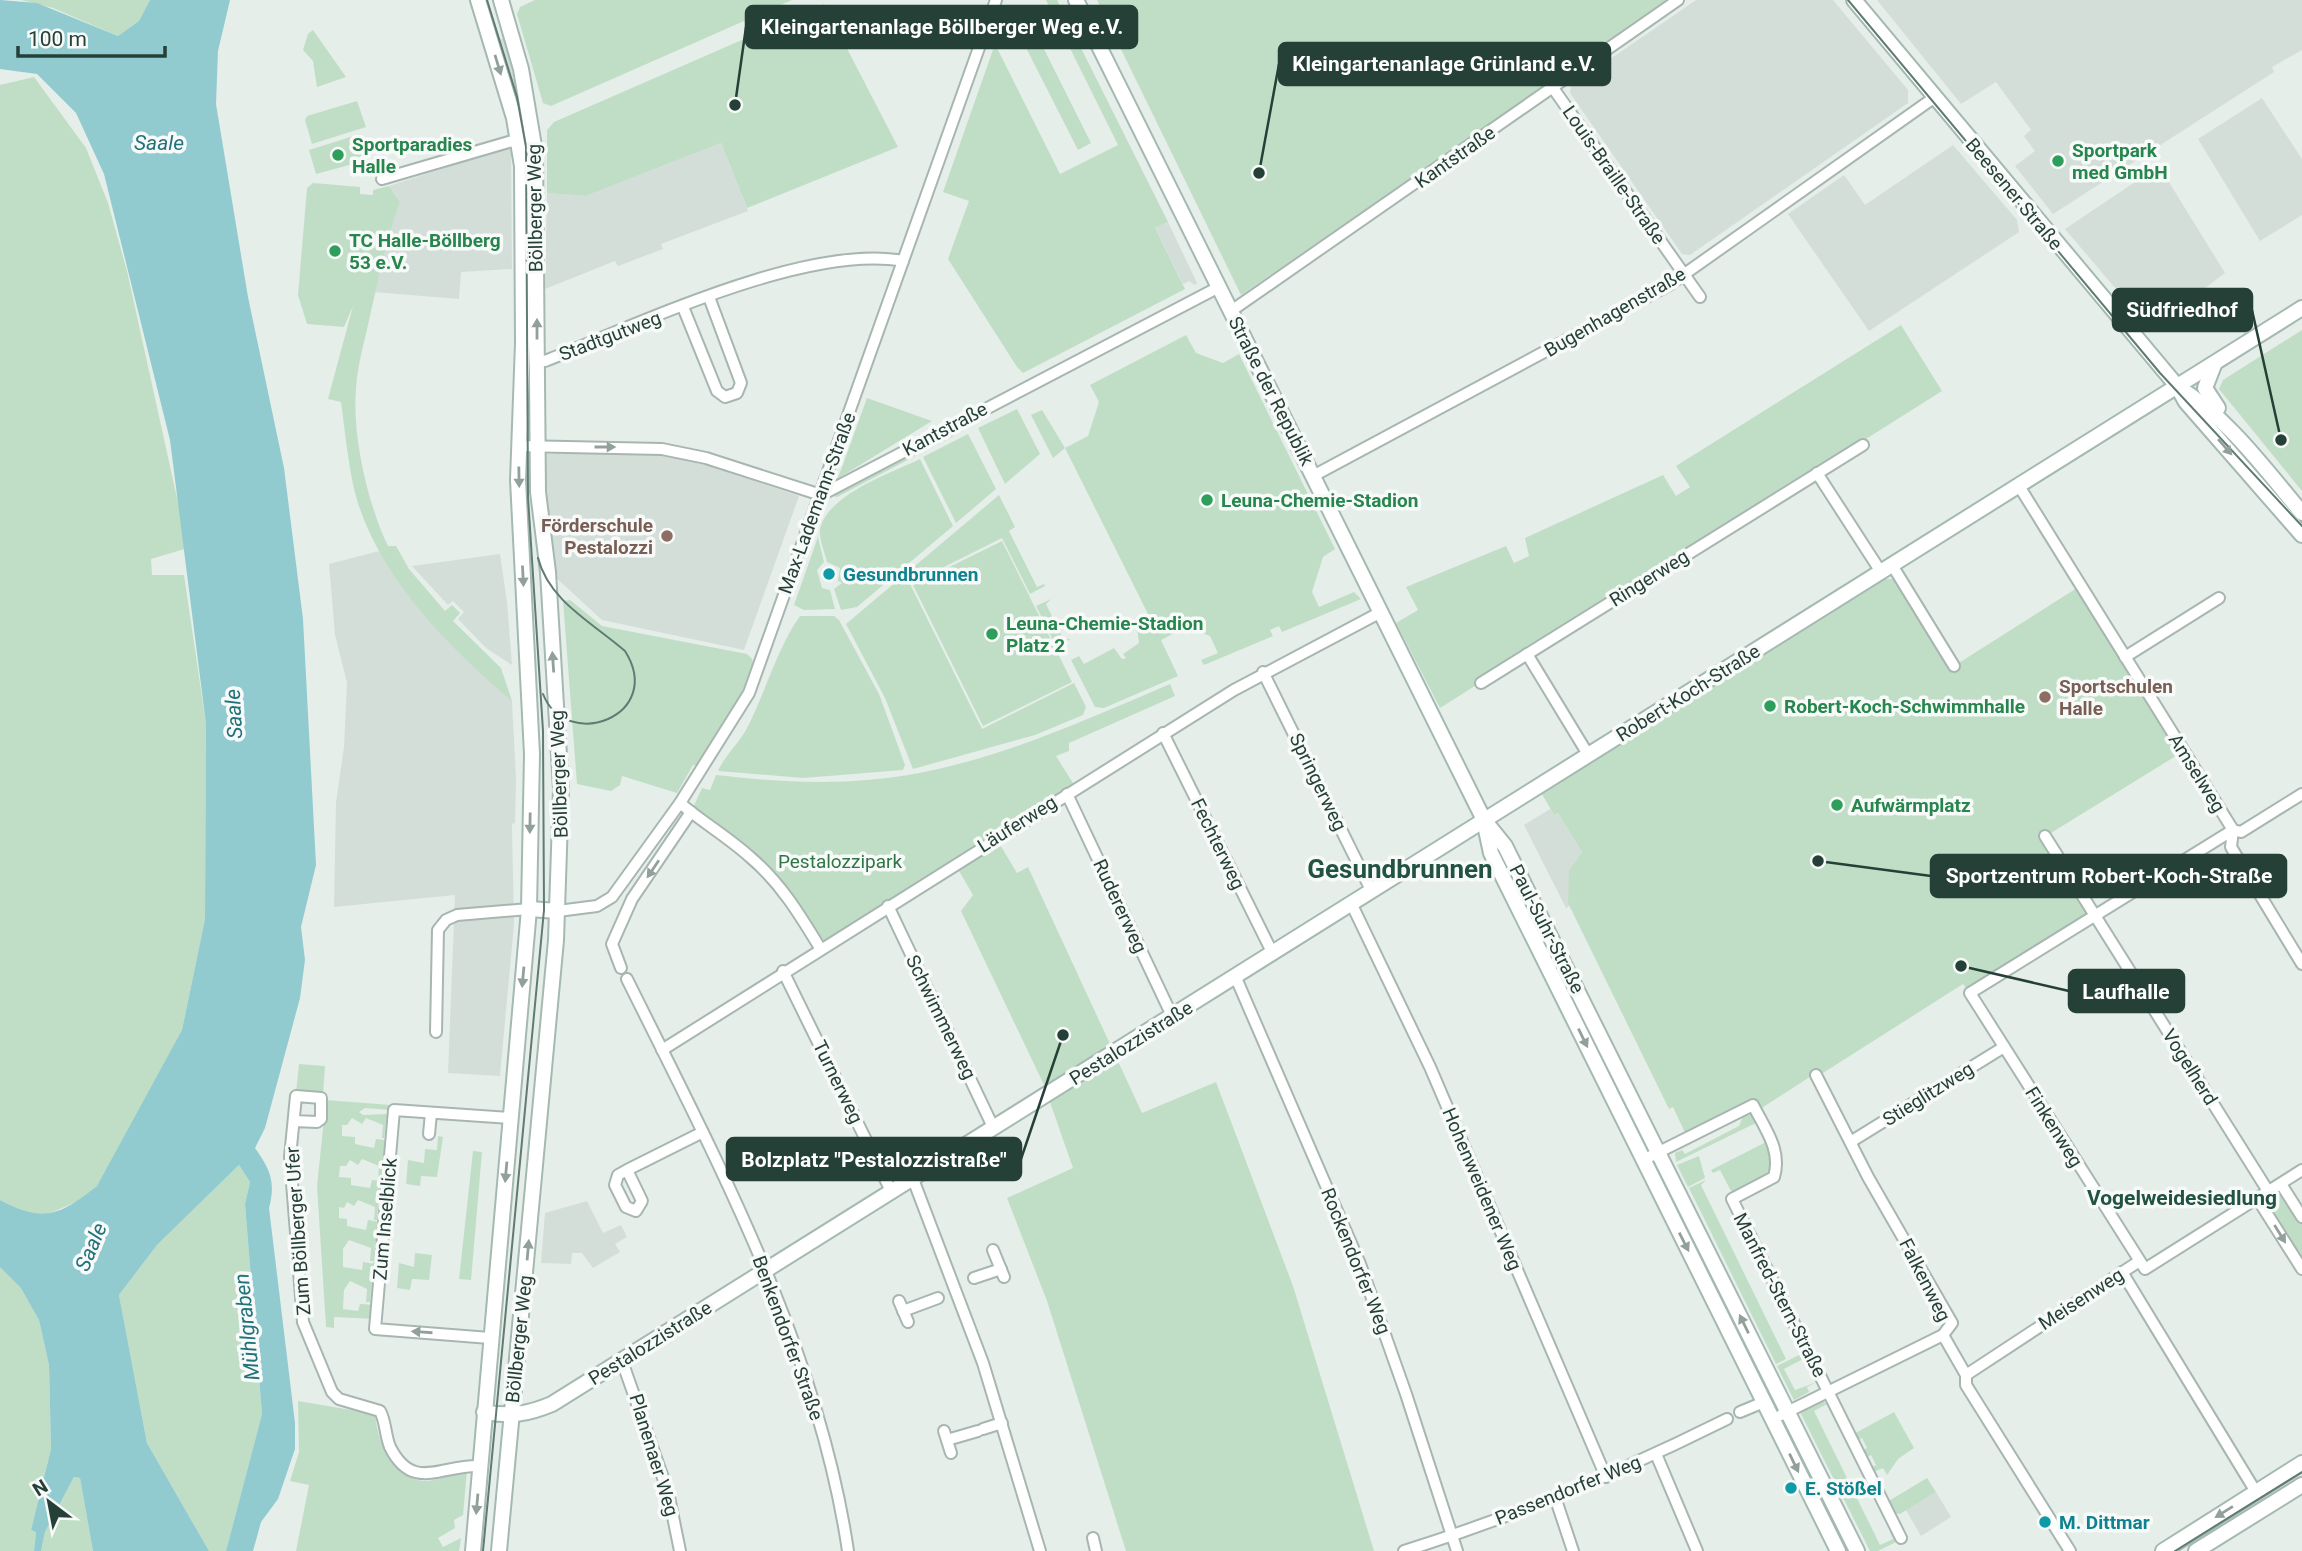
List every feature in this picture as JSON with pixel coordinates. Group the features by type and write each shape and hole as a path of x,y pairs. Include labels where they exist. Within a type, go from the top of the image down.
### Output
{"street":[{"name":"Böllberger Weg","path":"473,1551 529,909 532,754 519,446 523,343 519,139 478,0"},
{"name":"Böllberger Weg","path":"499,1551 558,911 561,762 537,447 536,152 521,69 501,0"},
{"name":"Max-Lademann-Straße","path":"529,909 558,911 588,908 612,897 680,803 749,692 996,0"},
{"name":"Straße der Republik","path":"1076,0 1484,821"},
{"name":"Kantstraße","path":"1231,311 1678,0"},
{"name":"Beesener Straße","path":"1854,0 2177,386"},
{"name":"Louis-Braille-Straße","path":"1553,88 1700,297"},
{"name":"Bugenhagenstraße","path":"1313,476 1647,297 1684,274 1935,97"},
{"name":"Böllberger Weg","path":"382,179 519,139"},
{"name":"Stadtgutweg","path":"537,360 545,361 756,280 811,267 879,260 903,261"},
{"name":"Kantstraße","path":"821,495 1219,287"},
{"name":"Stadtgutweg","path":"683,307 717,391 725,397 737,393 741,383 709,297"},
{"name":"Robert-Koch-Straße","path":"1484,821 2302,308"},
{"path":"2218,360 2205,382 2207,395 2246,437 2254,456"},
{"path":"2177,386 2198,399 2254,456 2302,513"},
{"path":"2177,386 2186,402 2302,535"},
{"name":"Ringerweg","path":"1481,682 1863,445"},
{"path":"519,446 662,449 706,457 821,495"},
{"path":"1817,473 1954,666"},
{"name":"Amselweg","path":"2019,486 2233,830 2231,847 2302,964"},
{"path":"2125,657 2220,598"},
{"name":"Läuferweg","path":"662,1050 783,971 1263,672 1381,612"},
{"path":"1527,654 1590,756"},
{"name":"Springerweg","path":"1263,672 1372,892"},
{"name":"Fechterweg","path":"1163,733 1273,954"},
{"name":"Rudererweg","path":"1067,794 1173,1018"},
{"path":"2094,915 2233,830 2241,832 2302,794"},
{"path":"680,803 725,836 766,872 797,909 820,948"},
{"path":"621,968 612,944 632,899 691,812"},
{"name":"Pestalozzistraße","path":"484,1412 511,1416 530,1413 552,1404 1484,821"},
{"name":"Paul-Suhr-Straße","path":"1484,821 1505,846 1857,1551"},
{"name":"Paul-Suhr-Straße","path":"1484,821 1491,853 1838,1551"},
{"name":"Vogelherd","path":"2045,836 2268,1191"},
{"name":"Hohenweidener Weg","path":"1352,905 1430,1067 1606,1477"},
{"name":"Schwimmerweg","path":"888,906 995,1129"},
{"path":"436,1032 438,930 446,920 457,915 529,909"},
{"name":"Finkenweg","path":"2094,915 1970,993 2138,1262"},
{"name":"Turnerweg","path":"783,971 892,1193"},
{"name":"Rockendorfer Weg","path":"1236,978 1360,1264 1457,1551"},
{"name":"Benkendorfer Straße","path":"627,979 765,1272 815,1405 833,1471 848,1551"},
{"name":"Stieglitzweg","path":"1852,1141 2004,1048"},
{"name":"Falkenweg","path":"1816,1075 1868,1177 1952,1323 1943,1335 1966,1375 1966,1385 2070,1551"},
{"name":"Manfred-Stern-Straße","path":"1643,1160 1753,1105 1776,1149 1778,1163 1774,1177 1732,1199 1902,1538"},
{"name":"Zum Inselblick","path":"490,1338 375,1329 394,1110 511,1118"},
{"path":"429,1135 430,1113"},
{"name":"Zum Böllberger Ufer","path":"294,1121 290,1157 300,1308 327,1385 340,1399 380,1411 391,1448 401,1464 411,1472 426,1474 462,1465 480,1466"},
{"path":"627,1170 701,1133"},
{"name":"Meisenweg","path":"1966,1375 2138,1262 2145,1269 2302,1170"},
{"path":"913,1179 956,1288 1002,1423 1040,1551"},
{"path":"2281,1184 2302,1217"},
{"path":"2257,1198 2302,1269"},
{"path":"908,1322 901,1306 941,1297 971,1279 1002,1273 993,1250"},
{"path":"2122,1272 2256,1492"},
{"path":"1772,1419 1943,1335"},
{"name":"Planenaer Weg","path":"622,1361 668,1492 680,1551"},
{"path":"1740,1412 1764,1402"},
{"name":"Passendorfer Weg","path":"1404,1551 1452,1536 1606,1477 1727,1419"},
{"path":"951,1453 945,1436 1002,1423"},
{"path":"1656,1454 1697,1551"},
{"path":"2163,1551 2302,1463"},
{"path":"2196,1551 2302,1485"},
{"path":"1555,1497 1573,1551"},
{"path":"1093,1538 1096,1551"}],"shaded area":[{"path":"1696,0 1833,0 1908,90 1908,103 1690,255 1682,254 1570,93 1571,86"},
{"path":"1877,0 2302,0 2302,50 2272,67 2274,72 2053,214 2015,166 2035,151 2024,136 2031,130 1996,82 1961,104"},
{"path":"510,36 528,113 530,436 526,433 524,163 494,41"},
{"path":"2262,98 2302,159 2302,215 2260,241 2198,139"},
{"path":"721,143 748,211 661,244 663,249 618,266 615,261 545,289 547,193 586,196"},
{"path":"1953,145 2017,220 2019,232 1869,331 1788,214 1844,175 1865,205"},
{"path":"511,146 512,269 461,272 459,299 373,292 386,238 400,202 389,186"},
{"path":"2159,166 2225,273 2161,321 2135,290 2122,296 2065,229"},
{"path":"1168,222 1197,283 1195,285 1189,281 1183,284 1155,228"},
{"name":"Förderschule Pestalozzi","path":"546,454 662,455 715,467 799,496 744,650 602,620 553,575 544,475"},
{"path":"379,551 428,617 512,701 516,779 515,823 512,824 514,924 500,1076 448,1073 455,895 334,907 336,802 344,747 347,683 335,635 329,564"},
{"path":"500,554 512,665 486,648 458,619 464,612 453,601 448,605 412,566"},
{"path":"1550,809 1554,815 1558,813 1582,852 1569,870 1569,906 1566,908 1524,825"},
{"path":"587,1201 603,1233 621,1225 627,1237 615,1244 620,1252 593,1268 582,1253 572,1253 571,1264 541,1263 545,1213"},
{"path":"1936,1492 1951,1517 1921,1536 1906,1510"}],"green space":[{"path":"21,0 150,0 139,21 118,36 53,8"},
{"path":"535,0 792,0 551,106 543,103 517,14 520,7"},
{"path":"1046,0 1057,0 1168,222 1155,228 1185,289 1023,373 948,259 969,201 943,192 995,44 1060,174 1118,145"},
{"path":"1097,0 1671,0 1241,295"},
{"path":"824,4 898,147 747,208 721,143 586,196 547,193 547,130 554,122"},
{"path":"1023,7 1091,143 1078,150 1017,30"},
{"path":"313,30 346,77 317,87 313,61 303,50 308,34"},
{"path":"34,77 86,148 108,203 127,271 188,548 151,559 152,575 184,575 206,724 205,919 182,1030 113,1164 97,1186 78,1201 46,1215 27,1214 0,1200 0,85"},
{"path":"357,101 366,127 312,144 305,120 307,116"},
{"name":"Sportparadies Halle","path":"360,134 368,160 316,174 309,150"},
{"path":"313,183 360,187 360,194 373,195 373,190 389,186 400,202 383,259 358,372 356,428 363,470 374,511 388,546 396,546 409,569 445,611 452,605 460,613 453,621 501,668 512,701 464,657 418,608 397,581 365,523 355,493 341,402 328,399 353,306 344,327 307,324 298,295 307,188"},
{"path":"1901,325 1942,391 1440,708 1396,623 1418,610 1406,587 1506,546 1514,563 1529,556 1525,538 1663,475 1676,496 1690,487 1676,466"},
{"path":"2302,330 2302,491 2219,389 2223,380"},
{"name":"Leuna-Chemie-Stadion","path":"1186,335 1196,353 1223,363 1239,354 1335,549 1323,557 1312,592 1319,607 1354,592 1361,599 1282,632 1279,626 1270,630 1273,636 1204,665 1201,660 1218,653 1210,636 1186,627 1161,640 1178,676 1104,708 1095,707 1071,660 1079,656 1084,664 1114,648 1122,659 1126,658 1123,654 1139,643 1137,627 1151,620 1065,448 1088,436 1099,402 1090,385"},
{"path":"867,398 932,421 837,479 841,470"},
{"path":"1017,409 1040,454 1005,484 978,428"},
{"path":"1042,410 1065,448 1053,458 1031,415"},
{"path":"956,431 963,431 837,497 833,496"},
{"path":"968,434 996,489 956,523 923,457"},
{"path":"920,459 953,526 857,607 841,610 834,589 842,583 838,581 840,568 827,562 820,538 825,517 834,506 861,487"},
{"path":"999,495 1015,527 1009,531 1037,587 1044,584 1045,586 1030,594 1002,538 910,584 982,729 1074,683 1086,707 1083,715 1035,735 913,769 885,698 846,624"},
{"path":"818,537 824,562 817,570 822,588 830,590 835,609 804,610 794,605"},
{"name":"Leuna-Chemie-Stadion Platz 2","path":"1002,541 1072,682 983,726 913,585"},
{"path":"1883,579 1894,579 1954,666 2080,586 2184,751 2046,836 2094,915 1970,993 1963,984 1823,1073 1816,1073 1760,1109 1757,1104 1688,1139 1673,1107 1669,1109 1568,903 1569,870 1582,852 1558,813 1554,815 1542,794"},
{"path":"1051,599 1046,604 1063,639 1071,639 1056,646 1036,606"},
{"path":"570,600 602,626 747,654 752,659 752,672 741,699 699,766 693,765 677,793 622,776 620,785 611,791 577,784 563,601"},
{"path":"800,616 834,616 839,620 879,694 905,765 903,770 803,778 718,771 746,730 784,643"},
{"name":"Pestalozzipark","path":"1170,684 1175,696 1069,743 1069,751 1056,756 1076,788 996,838 1017,873 1028,867 1142,1113 1216,1082 1293,1286 1374,1551 1126,1551 1047,1301 1007,1198 1073,1168 1044,1085 961,911 973,895 955,864 820,948 780,888 691,812 702,788 710,790 716,775 818,782 868,780 919,773 1015,747"},
{"path":"299,1064 325,1066 323,1095 296,1093"},
{"path":"326,1100 391,1105 390,1110 365,1108 359,1112 363,1115 387,1114 384,1138 383,1125 366,1118 362,1124 352,1118 347,1125 342,1125 342,1136 355,1137 355,1144 374,1148 376,1139 392,1141 391,1155 383,1155 381,1179 378,1179 379,1166 362,1159 358,1165 350,1160 346,1166 340,1166 339,1177 351,1178 351,1185 370,1188 372,1180 388,1182 387,1196 379,1196 377,1220 374,1220 375,1207 358,1200 354,1206 347,1202 344,1208 339,1207 339,1218 347,1219 347,1226 366,1230 368,1220 385,1223 383,1242 375,1241 374,1261 370,1261 371,1248 349,1240 343,1249 343,1267 362,1270 363,1262 381,1265 379,1284 372,1282 370,1302 366,1302 367,1289 350,1281 344,1290 343,1309 358,1311 360,1304 377,1305 376,1319 334,1317 334,1328 326,1327 317,1186"},
{"path":"1744,1114 1751,1115 1758,1122 1676,1162 1675,1153 1682,1150 1685,1154 1739,1126"},
{"path":"438,1136 443,1137 437,1177 421,1176 420,1186 406,1184 408,1160 424,1163 425,1149 437,1150"},
{"path":"1768,1141 1774,1174 1738,1194 1731,1191 1720,1170 1713,1173 1711,1170"},
{"path":"473,1151 482,1152 471,1280 459,1279"},
{"path":"1699,1156 1705,1178 1688,1187 1677,1165"},
{"path":"239,1165 250,1182 245,1204 262,1414 226,1551 209,1551 147,1443 119,1295 157,1245"},
{"path":"1706,1180 1701,1185 1786,1359 1776,1364 1689,1188"},
{"path":"2284,1192 2302,1222 2302,1261 2265,1202 2274,1194"},
{"path":"0,1240 39,1320 49,1365 51,1449 31,1530 36,1532 34,1551 0,1551"},
{"path":"415,1253 432,1255 429,1280 412,1279 410,1290 397,1288 399,1263 414,1267"},
{"path":"1803,1353 1805,1358 1784,1369 1795,1390 1817,1382 1807,1387 1809,1392 1794,1400 1777,1366"},
{"path":"1821,1400 1827,1404 1814,1411 1880,1545 1893,1539 1890,1532 1893,1530 1898,1541 1878,1551 1870,1551 1799,1410"},
{"path":"298,1401 375,1414 379,1436 388,1457 402,1473 412,1478 428,1481 467,1470 463,1515 454,1520 455,1528 438,1538 443,1547 461,1538 459,1551 296,1551 309,1485 290,1481 299,1452"},
{"path":"1894,1412 1914,1448 1898,1459 1887,1475 1883,1468 1871,1473 1869,1469 1876,1465 1871,1455 1864,1459 1860,1452 1867,1448 1862,1438 1855,1441 1852,1435"},
{"path":"74,1477 80,1478 93,1551 41,1551 45,1532"},
{"path":"1927,1478 1936,1492 1900,1514 1893,1513 1887,1502"}],"water":[{"name":"Saale","path":"0,0 37,3 118,36 139,21 150,0 230,0 218,51 216,104 248,297 284,468 303,619 316,865 301,927 305,960 300,998 265,1128 255,1148 268,1169 272,1183 269,1208 295,1423 295,1449 278,1499 261,1522 253,1551 226,1551 262,1414 245,1204 250,1182 239,1165 157,1245 119,1295 147,1443 209,1551 93,1551 80,1478 74,1477 45,1532 41,1551 34,1551 36,1532 31,1530 51,1449 49,1365 39,1320 21,1288 0,1267 0,1200 28,1212 50,1213 72,1204 97,1186 182,1030 205,919 206,724 170,440 104,174 76,113 37,74 0,69"}],"tram line":[{"path":"483,1551 544,910 543,731 528,497 526,147 517,97 487,0"},
{"path":"1848,0 2160,373 2302,526"},
{"path":"538,558 552,587 562,599 625,651 634,674 633,693 623,709 608,719 590,723 571,721 555,712 543,694"},
{"path":"2175,1551 2302,1472"}],"place":[{"name":"Kleingartenanlage Böllberger Weg e.V.","path":"735,105"},
{"name":"Sportparadies Halle","path":"338,155"},
{"name":"Sportpark med GmbH","path":"2058,161"},
{"name":"Kleingartenanlage Grünland e.V.","path":"1259,173"},
{"name":"TC Halle-Böllberg 53 e.V.","path":"335,251"},
{"name":"Südfriedhof","path":"2281,440"},
{"name":"Leuna-Chemie-Stadion","path":"1207,500"},
{"name":"Förderschule Pestalozzi","path":"667,536"},
{"name":"Gesundbrunnen","path":"829,574"},
{"name":"Leuna-Chemie-Stadion Platz 2","path":"992,634"},
{"name":"Sportschulen Halle","path":"2045,697"},
{"name":"Robert-Koch-Schwimmhalle","path":"1770,706"},
{"name":"Aufwärmplatz","path":"1837,805"},
{"name":"Sportzentrum Robert-Koch-Straße","path":"1818,861"},
{"name":"Laufhalle","path":"1961,966"},
{"name":"Bolzplatz \"Pestalozzistraße\"","path":"1063,1035"},
{"name":"E. Stößel","path":"1791,1488"},
{"name":"M. Dittmar","path":"2045,1522"}],"district":[{"name":"Gesundbrunnen","path":"1400,869"},
{"name":"Vogelweidesiedlung","path":"2182,1198"}],"water label":[{"name":"Mühlgraben","path":"247,1327"}]}
